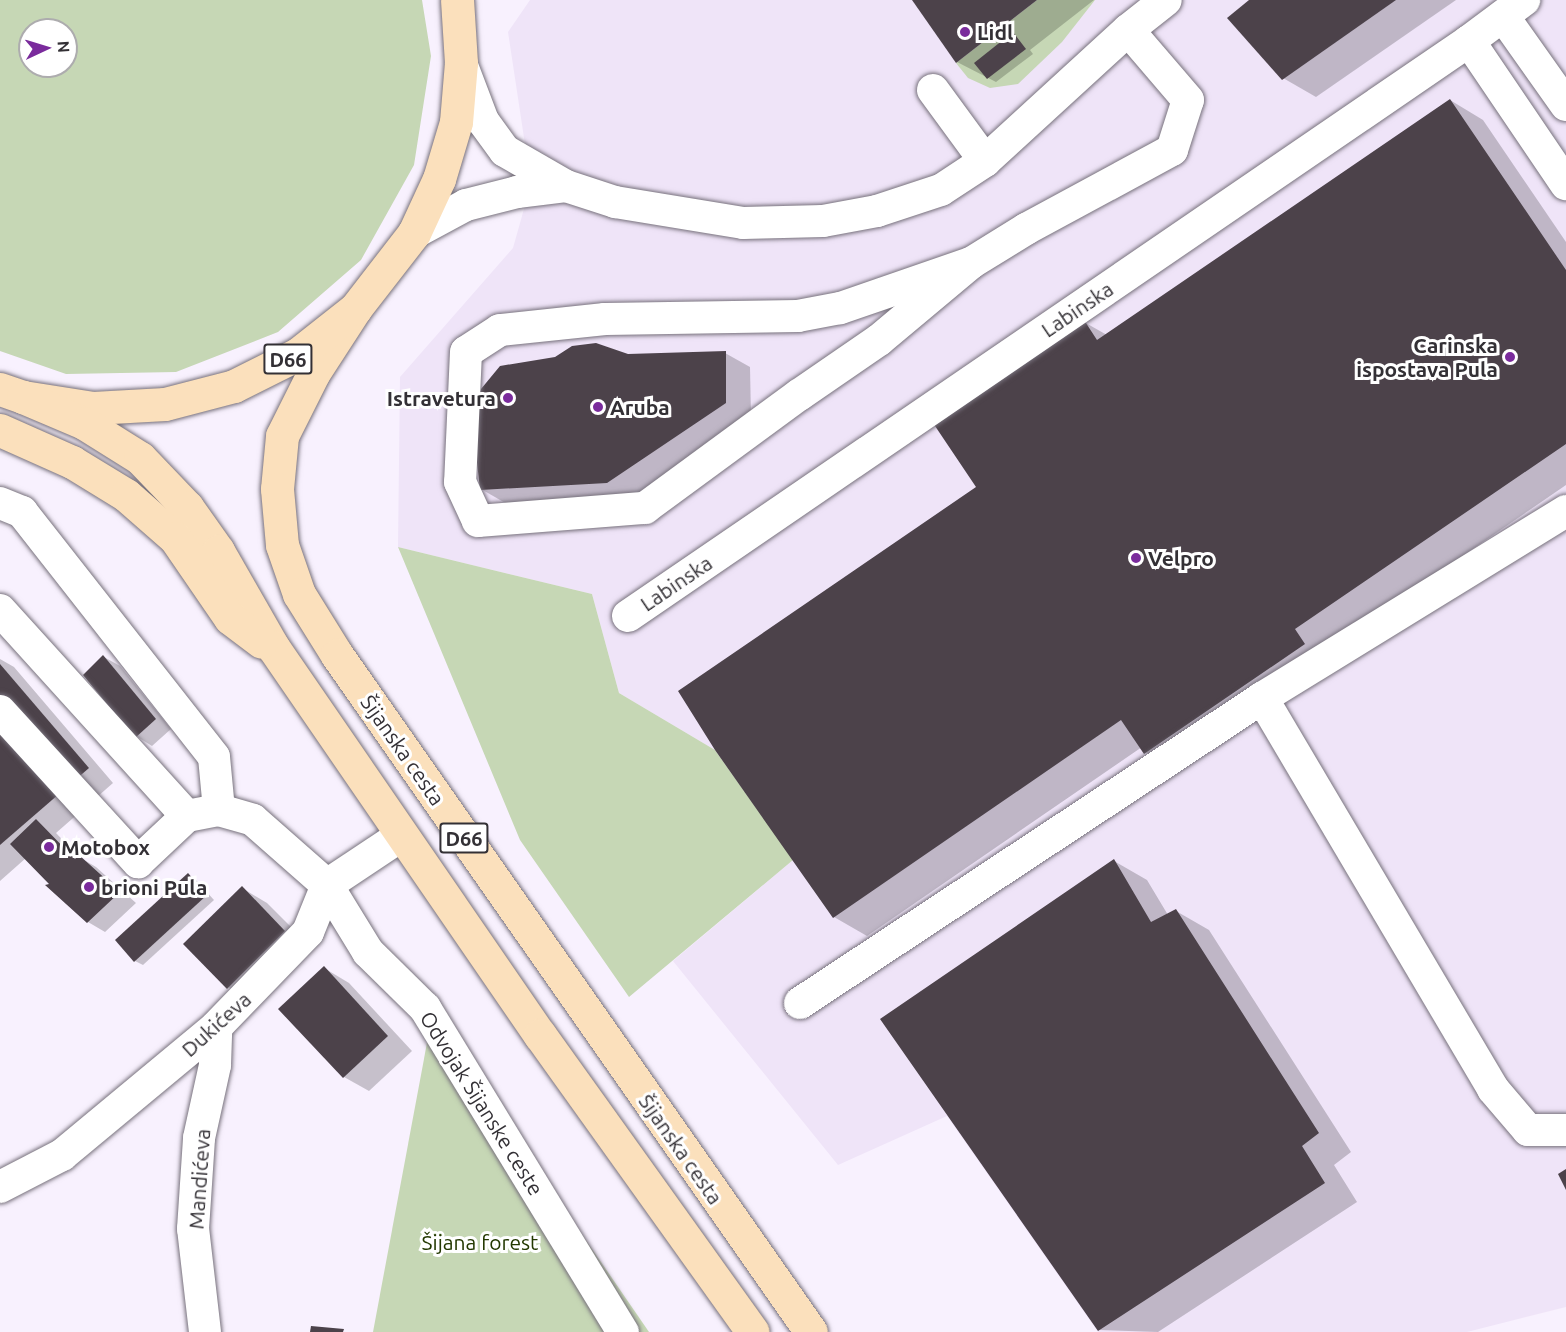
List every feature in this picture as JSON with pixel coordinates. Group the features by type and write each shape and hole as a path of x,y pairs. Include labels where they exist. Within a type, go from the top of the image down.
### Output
{"main road":[{"name":"D66","path":"11,393 93,408 165,404 234,386 298,354 355,309 414,233 440,179 456,122 461,63 457,0"},
{"name":"Šijanska cesta","path":"355,309 313,374 282,436 277,489 282,545 298,594 357,685 811,1332"},
{"name":"D66","path":"11,393 84,423 140,458 187,507 218,551 273,647 540,1035 753,1332"},
{"path":"0,430 72,462 126,495 175,538 230,618 254,638 273,647"}],"street":[{"path":"461,63 483,121 505,151 566,186 615,202 742,223 823,221 878,211 941,190 985,161 1128,30 1166,0"},
{"path":"1514,8 1566,105"},
{"name":"Labinska","path":"628,616 1514,8"},
{"path":"971,263 840,308 798,316 605,319 500,330 466,352 460,482 478,521 645,508 799,395 879,340 971,263 1026,229 1172,150 1188,100 1128,30"},
{"path":"1469,41 1566,184"},
{"path":"933,90 985,161"},
{"path":"414,233 466,205 517,192 566,186"},
{"path":"0,503 22,512 214,757 219,810 187,816 138,862 0,711"},
{"path":"800,1003 1262,698 1566,511"},
{"path":"0,610 187,816"},
{"path":"1262,698 1493,1089 1528,1130 1566,1130"},
{"name":"Odvojak Šijanske ceste","path":"219,810 253,820 327,885 368,952 425,1008 623,1332"},
{"path":"327,885 402,835"},
{"name":"Dukićeva","path":"0,1187 62,1155 216,1027 308,932 327,885"},
{"name":"Mandićeva","path":"205,1332 193,1229 199,1138 215,1065 216,1027"}],"shaded area":[{"path":"530,0 1566,0 1566,1307 1467,1332 1098,1332 947,1116 838,1165 673,961 793,860 715,750 619,693 592,594 398,547 400,377 513,248 531,184 508,32"}],"green space":[{"path":"0,0 422,0 431,56 414,165 361,260 278,332 176,372 66,374 0,351"},
{"path":"1037,0 1095,0 1062,42 1018,84 990,88 968,78 956,63"},
{"path":"398,547 592,594 619,693 715,750 793,860 629,997 520,840"},
{"name":"Šijana forest","path":"432,1016 649,1332 373,1332"}],"building":[{"name":"Lidl","path":"912,0 1037,0 956,63"},
{"path":"1249,0 1396,0 1282,80 1227,18"},
{"path":"1013,32 1026,49 987,79 974,63"},
{"name":"Velpro","path":"1450,99 1566,270 1566,444 1295,629 1305,644 1144,754 1121,720 833,918 715,750 678,691 976,487 933,423 1084,320 1097,340"},
{"path":"596,343 628,354 726,351 726,403 607,483 480,490 472,416 481,389 500,366 555,357 572,346"},
{"path":"103,655 156,719 135,738 83,675"},
{"path":"0,664 89,768 0,845"},
{"path":"36,819 75,859 79,855 120,892 87,923 45,885 49,884 10,844"},
{"path":"1114,859 1151,922 1176,909 1319,1133 1302,1146 1325,1183 1098,1331 880,1019"},
{"path":"188,873 207,895 134,962 115,940"},
{"path":"242,886 285,931 227,989 183,944"},
{"path":"324,966 388,1036 343,1078 278,1009"},
{"path":"1566,1169 1566,1190 1558,1174"},
{"path":"311,1326 344,1329 343,1332 310,1332"}],"place":[{"name":"Lidl","path":"965,32"},
{"name":"Carinska ispostava Pula","path":"1510,357"},
{"name":"Istravetura","path":"508,398"},
{"name":"Aruba","path":"598,407"},
{"name":"Velpro","path":"1136,558"},
{"name":"Motobox","path":"49,847"},
{"name":"brioni Pula","path":"89,887"}]}
